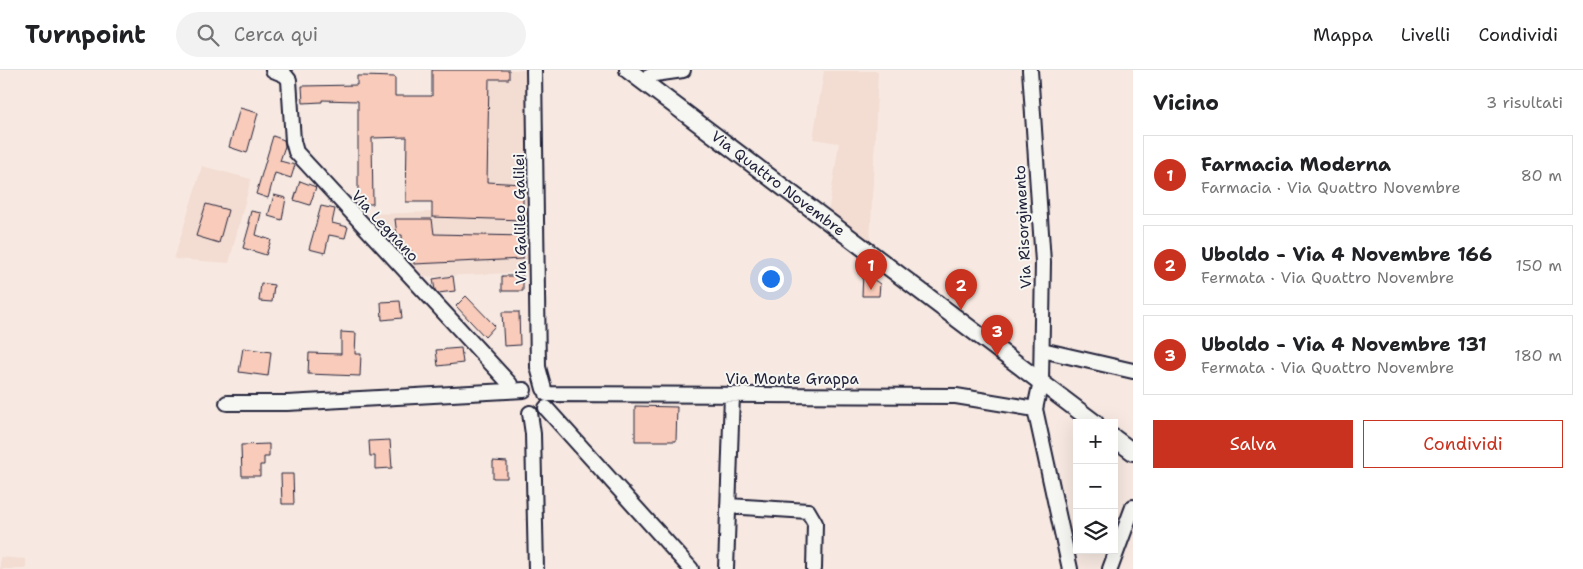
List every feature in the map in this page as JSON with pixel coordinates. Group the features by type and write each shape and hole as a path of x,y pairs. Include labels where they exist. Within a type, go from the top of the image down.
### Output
{"main road":[{"name":"Via Quattro Novembre","path":"628,70 1090,419"},
{"path":"1118,441 1133,452"}],"street":[{"name":"Via Legnano","path":"273,70 285,75 289,80 293,141 296,152 510,384 534,398 691,569"},
{"name":"Via Galileo Galilei","path":"534,70 538,367 534,398 533,434 536,569"},
{"path":"642,80 655,74 683,70"},
{"name":"Via Risorgimento","path":"1030,70 1043,262 1041,381 1035,409"},
{"path":"1042,350 1133,371"},
{"name":"Via Monte Grappa","path":"227,403 732,395 956,396 1035,409"},
{"path":"726,569 732,395"},
{"path":"1035,409 1070,569"},
{"path":"728,506 808,511 815,523 814,569"},
{"path":"1110,569 1133,507"}],"shaded area":[{"path":"432,70 530,70 530,272 419,277 389,240 392,234 370,214 432,212"},
{"path":"824,71 878,71 870,245 828,214 839,143 813,139"},
{"path":"202,166 251,179 229,263 174,259"},
{"path":"0,557 26,559 26,569 0,569"}],"building":[{"path":"432,70 509,70 509,79 489,79 487,182 523,184 523,220 432,217 432,202 406,202 407,137 372,138 373,204 358,204 358,101 322,100 322,102 303,103 302,86 357,85 357,76 395,77 395,96 432,96"},
{"path":"240,108 258,113 247,153 229,147"},
{"path":"273,136 284,140 285,146 280,161 295,165 291,178 275,173 268,198 256,194"},
{"path":"300,181 316,187 310,205 294,200"},
{"path":"274,195 286,198 282,220 268,216"},
{"path":"206,204 228,210 219,243 196,236"},
{"path":"321,206 335,209 332,223 348,227 345,238 329,235 325,253 309,249"},
{"path":"251,211 261,213 256,235 271,240 266,255 243,248 250,223 248,223"},
{"path":"395,219 432,219 434,234 525,236 523,259 414,264 412,251 403,250 402,235 397,235"},
{"path":"863,272 880,284 879,296 862,296"},
{"path":"453,276 455,291 438,293 435,290 433,279"},
{"path":"502,276 523,276 523,291 502,291"},
{"path":"261,283 274,285 272,302 259,301"},
{"path":"466,296 495,326 485,337 456,306"},
{"path":"400,301 402,318 382,320 381,302"},
{"path":"502,312 519,312 520,345 504,346"},
{"path":"341,332 356,333 355,354 361,354 360,376 308,374 309,353 341,354"},
{"path":"243,348 271,352 268,376 239,372"},
{"path":"461,348 463,363 438,366 436,350"},
{"path":"635,406 677,407 676,441 635,441"},
{"path":"390,440 392,468 375,469 375,456 370,456 369,441"},
{"path":"269,444 269,457 264,457 264,465 260,465 260,476 242,476 241,445"},
{"path":"493,461 507,462 507,478 493,478"},
{"path":"281,474 293,474 294,504 282,504"}],"place":[{"name":"Farmacia Moderna","path":"871,290"},
{"name":"Uboldo - Via 4 Novembre 166","path":"961,310"},
{"name":"Uboldo - Via 4 Novembre 131","path":"997,356"}]}
